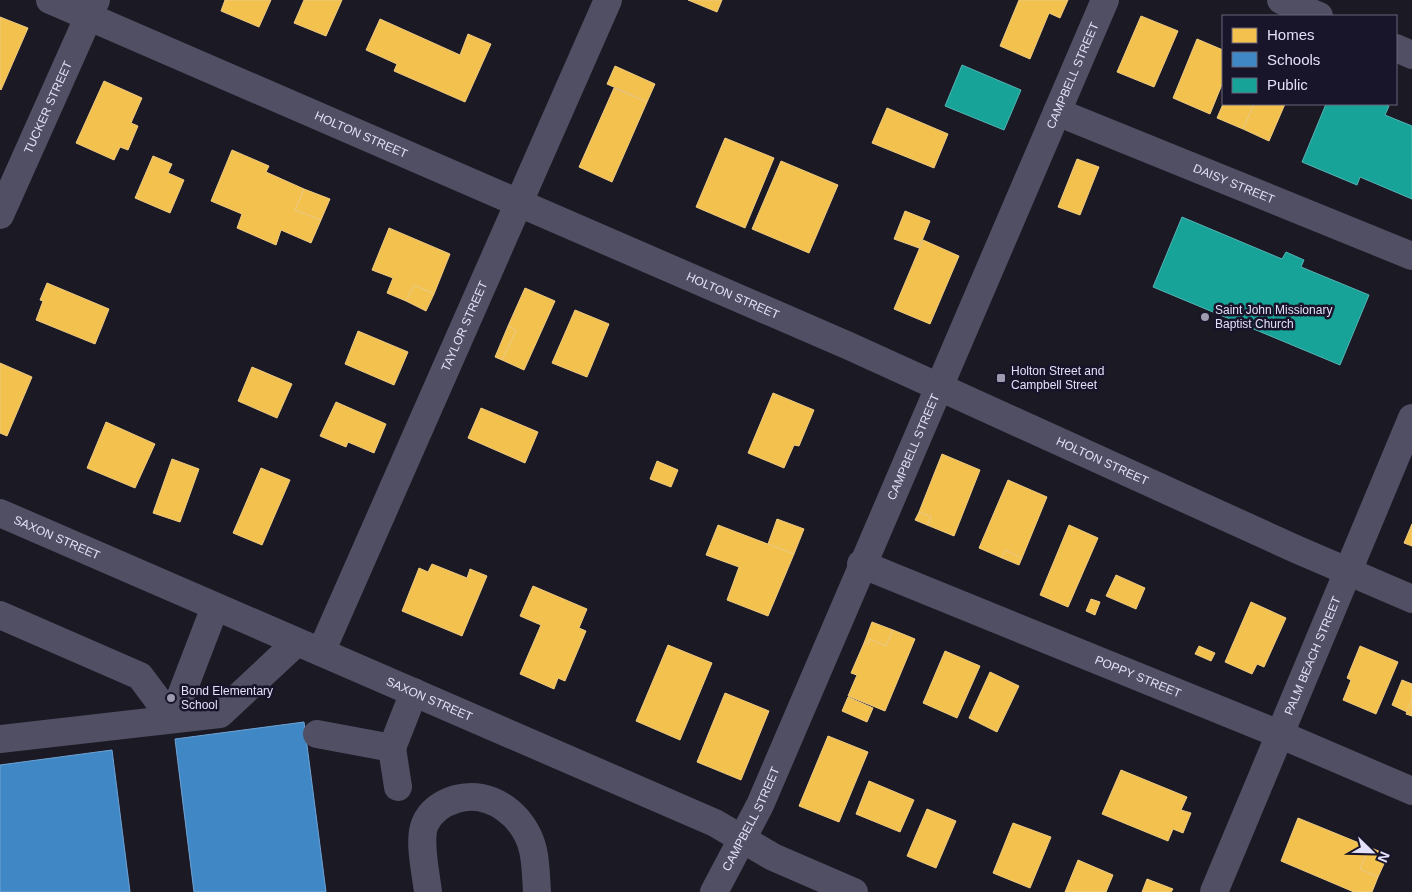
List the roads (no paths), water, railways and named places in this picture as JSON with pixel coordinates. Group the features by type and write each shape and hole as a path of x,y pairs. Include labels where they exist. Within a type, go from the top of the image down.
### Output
{"street":[{"name":"HOLTON STREET","path":"50,0 92,8 520,201 938,386 1348,572 1412,599"},
{"name":"TAYLOR STREET","path":"309,647 520,201 608,0"},
{"name":"CAMPBELL STREET","path":"714,892 760,805 861,564 1105,0"},
{"path":"1281,0 1317,15"},
{"name":"TUCKER STREET","path":"0,215 92,8"},
{"path":"1397,48 1412,55"},
{"name":"DAISY STREET","path":"1057,112 1412,256"},
{"name":"PALM BEACH STREET","path":"1214,892 1412,418"},
{"name":"SAXON STREET","path":"0,513 715,822 773,857 854,892"},
{"name":"POPPY STREET","path":"861,564 1280,734 1412,791"},
{"path":"172,720 215,606"},
{"path":"0,615 140,676 172,720"},
{"path":"0,740 220,714 309,647"},
{"path":"398,787 392,748 414,692"},
{"path":"317,734 392,748"},
{"path":"428,892 422,838 425,824 442,803 466,796 489,798 503,806 525,830 533,850 537,892"}],"place":[{"name":"Saint John Missionary Baptist Church","path":"1205,317"},
{"name":"Holton Street and Campbell Street","path":"1001,378"},
{"name":"Bond Elementary School","path":"171,698"}]}
